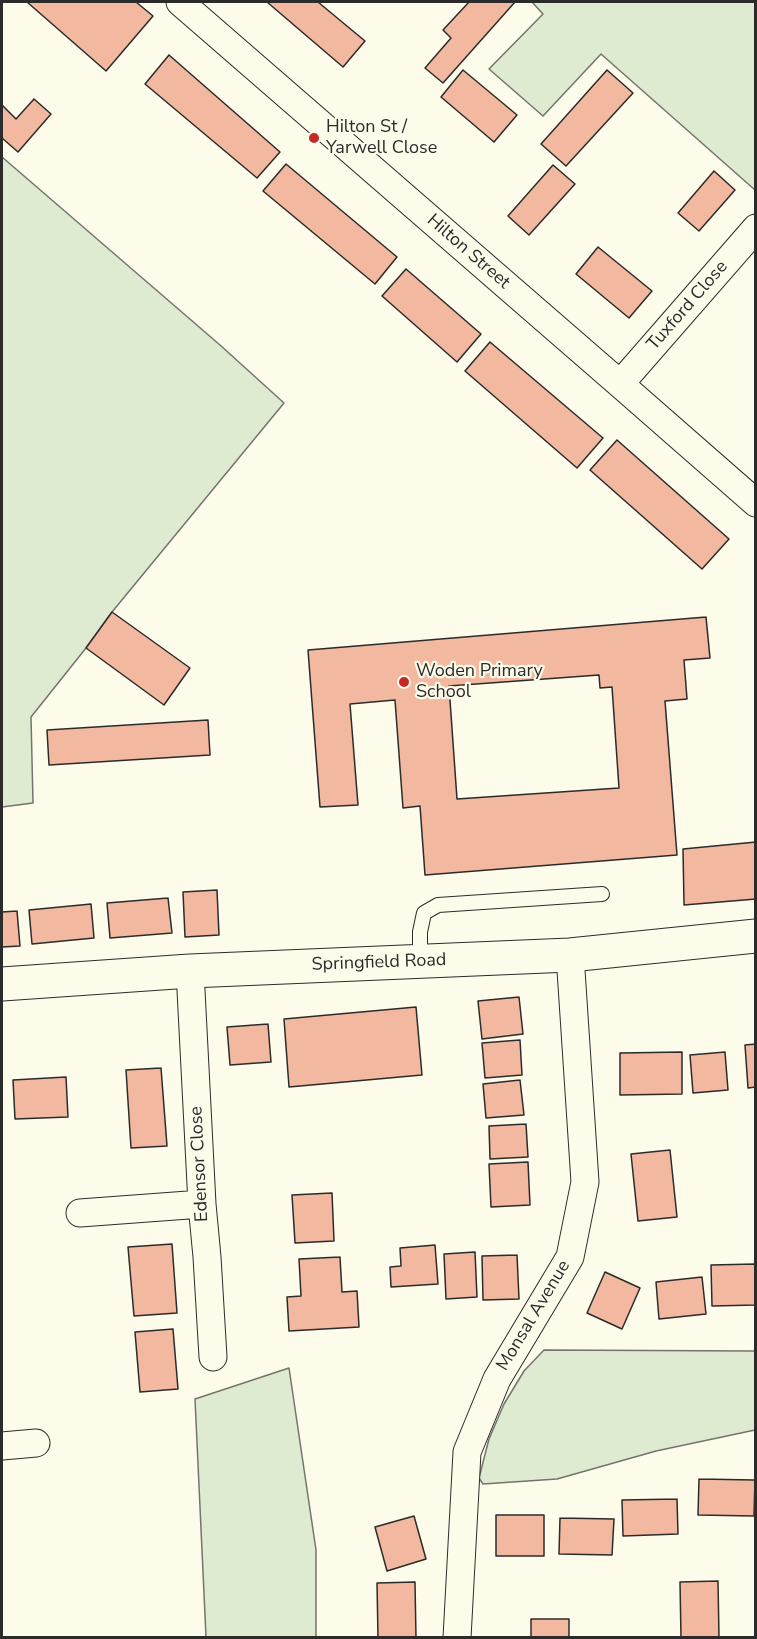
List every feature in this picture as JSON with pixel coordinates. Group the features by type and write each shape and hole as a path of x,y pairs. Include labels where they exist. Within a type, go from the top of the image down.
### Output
{"street":[{"name":"Hilton Street","path":"190,5 756,504"},
{"name":"Tuxford Close","path":"620,384 756,228"},
{"name":"Springfield Road","path":"2,984 190,971 570,955 756,936"},
{"name":"Monsal Avenue","path":"457,1638 467,1452 497,1379 570,1257 585,1182 570,955"},
{"name":"Edensor Close","path":"190,971 201,1204 207,1257 213,1357"},
{"path":"80,1213 201,1204"},
{"path":"2,1446 36,1443"}],"lane":[{"path":"420,962 420,932 424,913 438,905 602,894"}],"green space":[{"path":"532,2 755,2 755,190 601,54 543,116 489,69 543,14"},
{"path":"2,157 284,403 112,612 31,717 33,803 2,807"},
{"path":"544,1350 755,1351 755,1430 656,1451 557,1479 483,1484 479,1478 489,1439 504,1404 524,1371"},
{"path":"289,1368 316,1550 316,1637 206,1637 195,1399"}],"building":[{"path":"27,2 136,2 153,16 106,71"},
{"path":"267,2 318,2 365,41 343,67"},
{"path":"469,2 515,2 443,83 425,68 451,38 443,30"},
{"path":"169,55 280,152 257,178 145,84"},
{"path":"463,70 517,115 494,142 441,97"},
{"path":"607,70 633,93 566,166 541,144"},
{"path":"34,99 51,114 18,152 2,138 2,105 16,119"},
{"path":"286,164 397,257 375,284 263,191"},
{"path":"553,165 575,184 529,235 508,216"},
{"path":"714,171 735,190 699,231 678,213"},
{"path":"598,247 652,291 629,318 576,274"},
{"path":"406,269 481,334 457,362 382,296"},
{"path":"490,342 603,438 577,468 465,371"},
{"path":"617,440 729,539 702,569 590,470"},
{"path":"112,612 190,668 164,705 86,648"},
{"path":"706,617 710,658 684,660 687,699 665,701 677,855 425,875 420,806 403,808 395,700 350,704 358,805 320,807 308,650","holes":["599,675 600,688 612,687 619,788 457,799 449,686"]},
{"path":"208,720 210,755 49,765 47,730"},
{"path":"756,842 756,899 684,905 683,849"},
{"path":"217,890 219,935 185,937 183,892"},
{"path":"168,898 172,933 110,938 107,903"},
{"path":"91,904 94,938 32,944 29,910"},
{"path":"17,911 20,946 2,947 2,912"},
{"path":"519,997 523,1034 482,1039 478,1001"},
{"path":"416,1007 422,1075 289,1087 284,1019"},
{"path":"268,1024 271,1062 230,1065 227,1027"},
{"path":"520,1040 522,1075 485,1078 482,1043"},
{"path":"756,1044 756,1087 748,1088 745,1045"},
{"path":"682,1052 682,1094 620,1095 620,1053"},
{"path":"725,1052 728,1090 693,1093 690,1055"},
{"path":"161,1068 167,1146 131,1148 126,1070"},
{"path":"66,1077 68,1117 15,1119 13,1080"},
{"path":"520,1080 524,1115 486,1118 483,1084"},
{"path":"526,1124 528,1157 490,1159 489,1126"},
{"path":"670,1150 677,1217 638,1221 631,1154"},
{"path":"528,1162 530,1205 491,1207 489,1164"},
{"path":"332,1193 334,1241 295,1243 292,1195"},
{"path":"172,1244 177,1313 134,1316 128,1247"},
{"path":"435,1245 438,1284 391,1287 390,1267 401,1266 400,1248"},
{"path":"475,1252 477,1297 446,1299 444,1254"},
{"path":"517,1255 519,1299 483,1300 482,1256"},
{"path":"340,1257 342,1292 357,1291 359,1327 289,1331 287,1297 301,1296 299,1259"},
{"path":"755,1264 756,1305 712,1306 711,1265"},
{"path":"605,1272 640,1288 622,1329 587,1313"},
{"path":"702,1277 706,1314 659,1319 656,1282"},
{"path":"173,1329 178,1389 140,1392 135,1332"},
{"path":"699,1479 755,1480 754,1516 698,1515"},
{"path":"677,1499 678,1534 623,1536 622,1500"},
{"path":"496,1515 544,1515 544,1556 496,1556"},
{"path":"414,1516 426,1559 387,1571 375,1527"},
{"path":"560,1518 614,1519 612,1555 559,1554"},
{"path":"718,1581 719,1638 681,1638 680,1582"},
{"path":"415,1582 416,1638 378,1638 377,1583"},
{"path":"531,1619 569,1619 569,1638 531,1638"}],"place":[{"name":"Hilton St / Yarwell Close","path":"314,138"},
{"name":"Woden Primary School","path":"404,682"}]}
